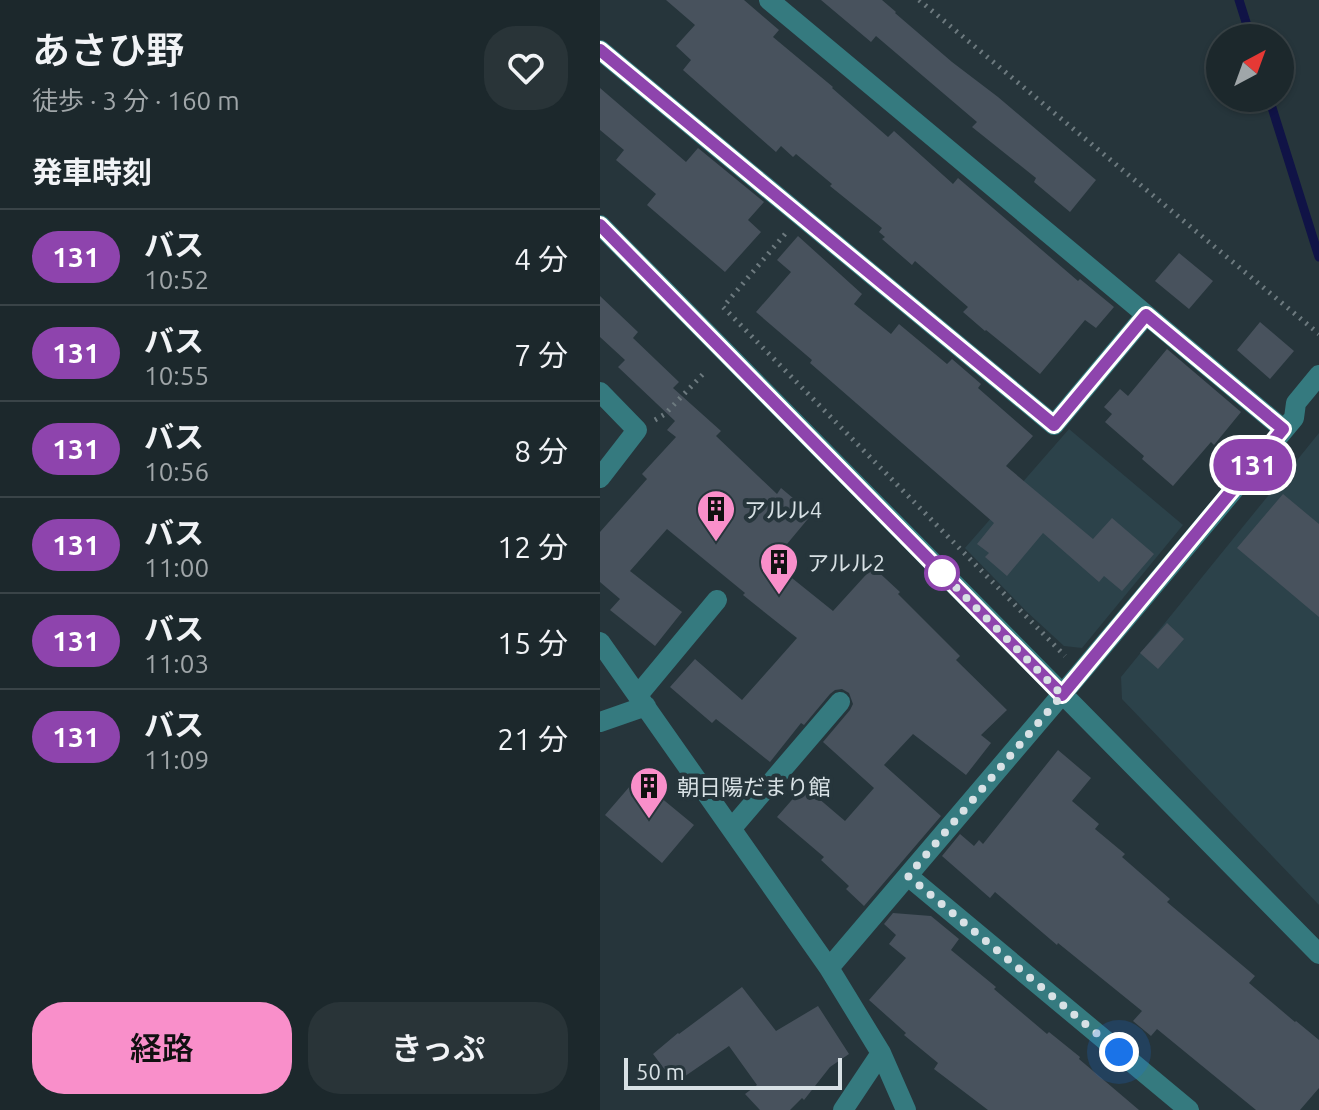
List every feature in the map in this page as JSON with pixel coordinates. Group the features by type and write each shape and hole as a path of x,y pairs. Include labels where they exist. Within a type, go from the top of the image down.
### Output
{"street":[{"path":"769,0 1283,429"},
{"path":"600,50 1054,425 1146,315"},
{"path":"600,225 1319,954"},
{"path":"829,968 1294,418 1296,403 1319,375"},
{"path":"600,392 637,430 600,478"},
{"path":"600,722 642,700 717,600"},
{"path":"600,642 829,968 881,1053 906,1110"},
{"path":"732,828 840,702"},
{"path":"908,876 1189,1110"},
{"path":"843,1110 881,1053"}],"path":[{"path":"919,0 1319,334"},
{"path":"802,215 723,307 1065,656"},
{"path":"637,430 665,414 704,373"}],"shaded area":[{"path":"1069,429 1183,525 1082,648 1064,646 965,548"},
{"path":"1319,433 1319,905 1122,699 1121,677"}],"building":[{"path":"666,0 744,0 779,30 773,37 888,137 894,131 953,184 958,178 1078,281 1080,279 1114,307 1096,328 1085,320 1040,374 963,312 968,307 915,261 912,265 882,239 885,237 879,232 882,228 830,186 832,184 796,154 793,157 781,146 776,152 683,70 691,60 676,46 695,25"},
{"path":"821,0 882,0 1096,180 1070,212 1034,182 1036,178 972,127 977,122 876,36 871,42"},
{"path":"600,88 686,162 698,148 764,202 748,220 761,232 725,272 647,205 656,194 616,160 624,150 600,130"},
{"path":"798,236 862,294 854,304 891,334 899,324 947,364 952,359 981,384 978,388 1033,436 1006,466 1093,539 1112,518 1154,554 1122,591 1104,576 1099,582 1043,533 1007,576 985,557 989,553 977,544 994,523 756,312 791,272 777,260"},
{"path":"1179,253 1213,281 1189,309 1155,281"},
{"path":"600,296 638,332 633,338 679,382 673,388 721,431 716,436 777,494 781,488 812,514 772,562 833,611 873,567 960,656 956,660 1007,710 981,735 991,743 966,775 913,734 884,765 941,816 864,906 846,889 849,886 821,860 824,857 777,817 804,786 845,821 874,788 823,742 850,710 853,704 849,693 842,689 830,694 804,725 801,723 770,762 716,719 712,723 670,687 695,659 742,700 797,638 667,529 630,571 682,612 655,646 610,610 620,599 600,582 600,532 647,479 642,474 676,437 667,430 675,421 618,367 625,360 600,337"},
{"path":"1260,322 1294,351 1270,379 1237,350"},
{"path":"1167,349 1241,412 1214,445 1211,442 1173,486 1105,422 1112,414 1104,407 1120,389 1128,396"},
{"path":"1283,494 1319,524 1319,617 1237,548"},
{"path":"1167,623 1184,639 1158,669 1140,653"},
{"path":"1058,750 1091,778 1072,801 1099,824 1095,829 1170,899 1167,902 1255,976 1249,983 1319,1040 1319,1088 1300,1110 1256,1110 1157,1029 1151,1036 1133,1021 1142,1011 995,892 990,898 942,856 960,834 974,846 979,840 983,844"},
{"name":"朝日陽だまり館","path":"637,778 694,825 662,863 605,815"},
{"path":"893,913 931,916 959,939 951,950 1139,1110 988,1110 934,1069 938,1063 869,1000 906,958 889,944 896,935 884,924"},
{"path":"742,987 776,1031 818,1006 849,1054 830,1067 804,1100 802,1098 790,1110 760,1110 745,1094 757,1085 729,1046 675,1083 653,1054"}],"waterway":[{"path":"1239,0 1247,24"},
{"path":"1273,112 1319,257"}],"bus line":[{"name":"131","path":"600,50 1054,425 1146,315 1283,429 1062,695 600,225"}],"place":[{"name":"アルル4","path":"716,543"},
{"name":"アルル2","path":"779,596"},
{"name":"朝日陽だまり館","path":"649,820"}],"route":[{"path":"942,573 934,565 1062,695 908,876 1119,1052"}]}
